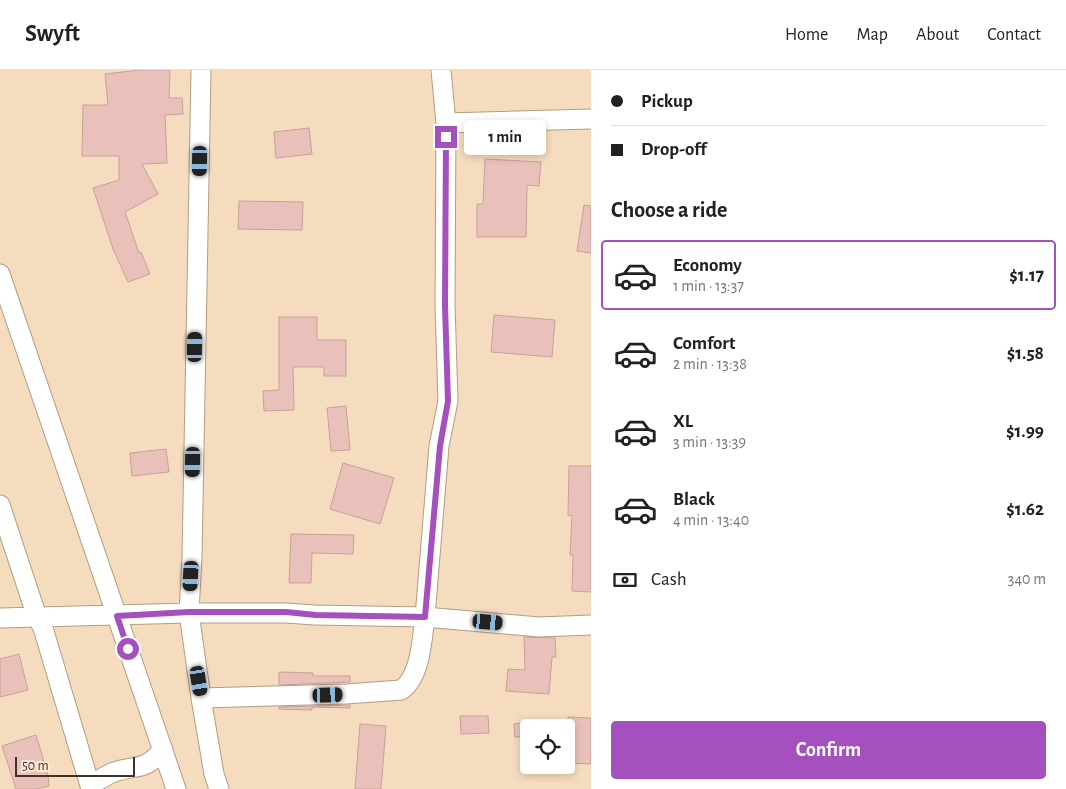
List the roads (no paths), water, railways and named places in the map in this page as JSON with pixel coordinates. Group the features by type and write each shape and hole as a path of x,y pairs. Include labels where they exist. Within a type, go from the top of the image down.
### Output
{"street":[{"path":"202,70 189,612 201,698 214,774 219,789"},
{"path":"201,698 346,694 401,690 409,685 415,672 425,617 440,446 448,401 445,306 446,123 440,70"},
{"path":"446,123 591,119"},
{"path":"0,274 176,789"},
{"path":"0,505 37,617 43,628 90,787 116,771 148,764 163,749"},
{"path":"0,618 117,616 189,612 286,612 316,615 425,617 539,627 591,625"}]}
